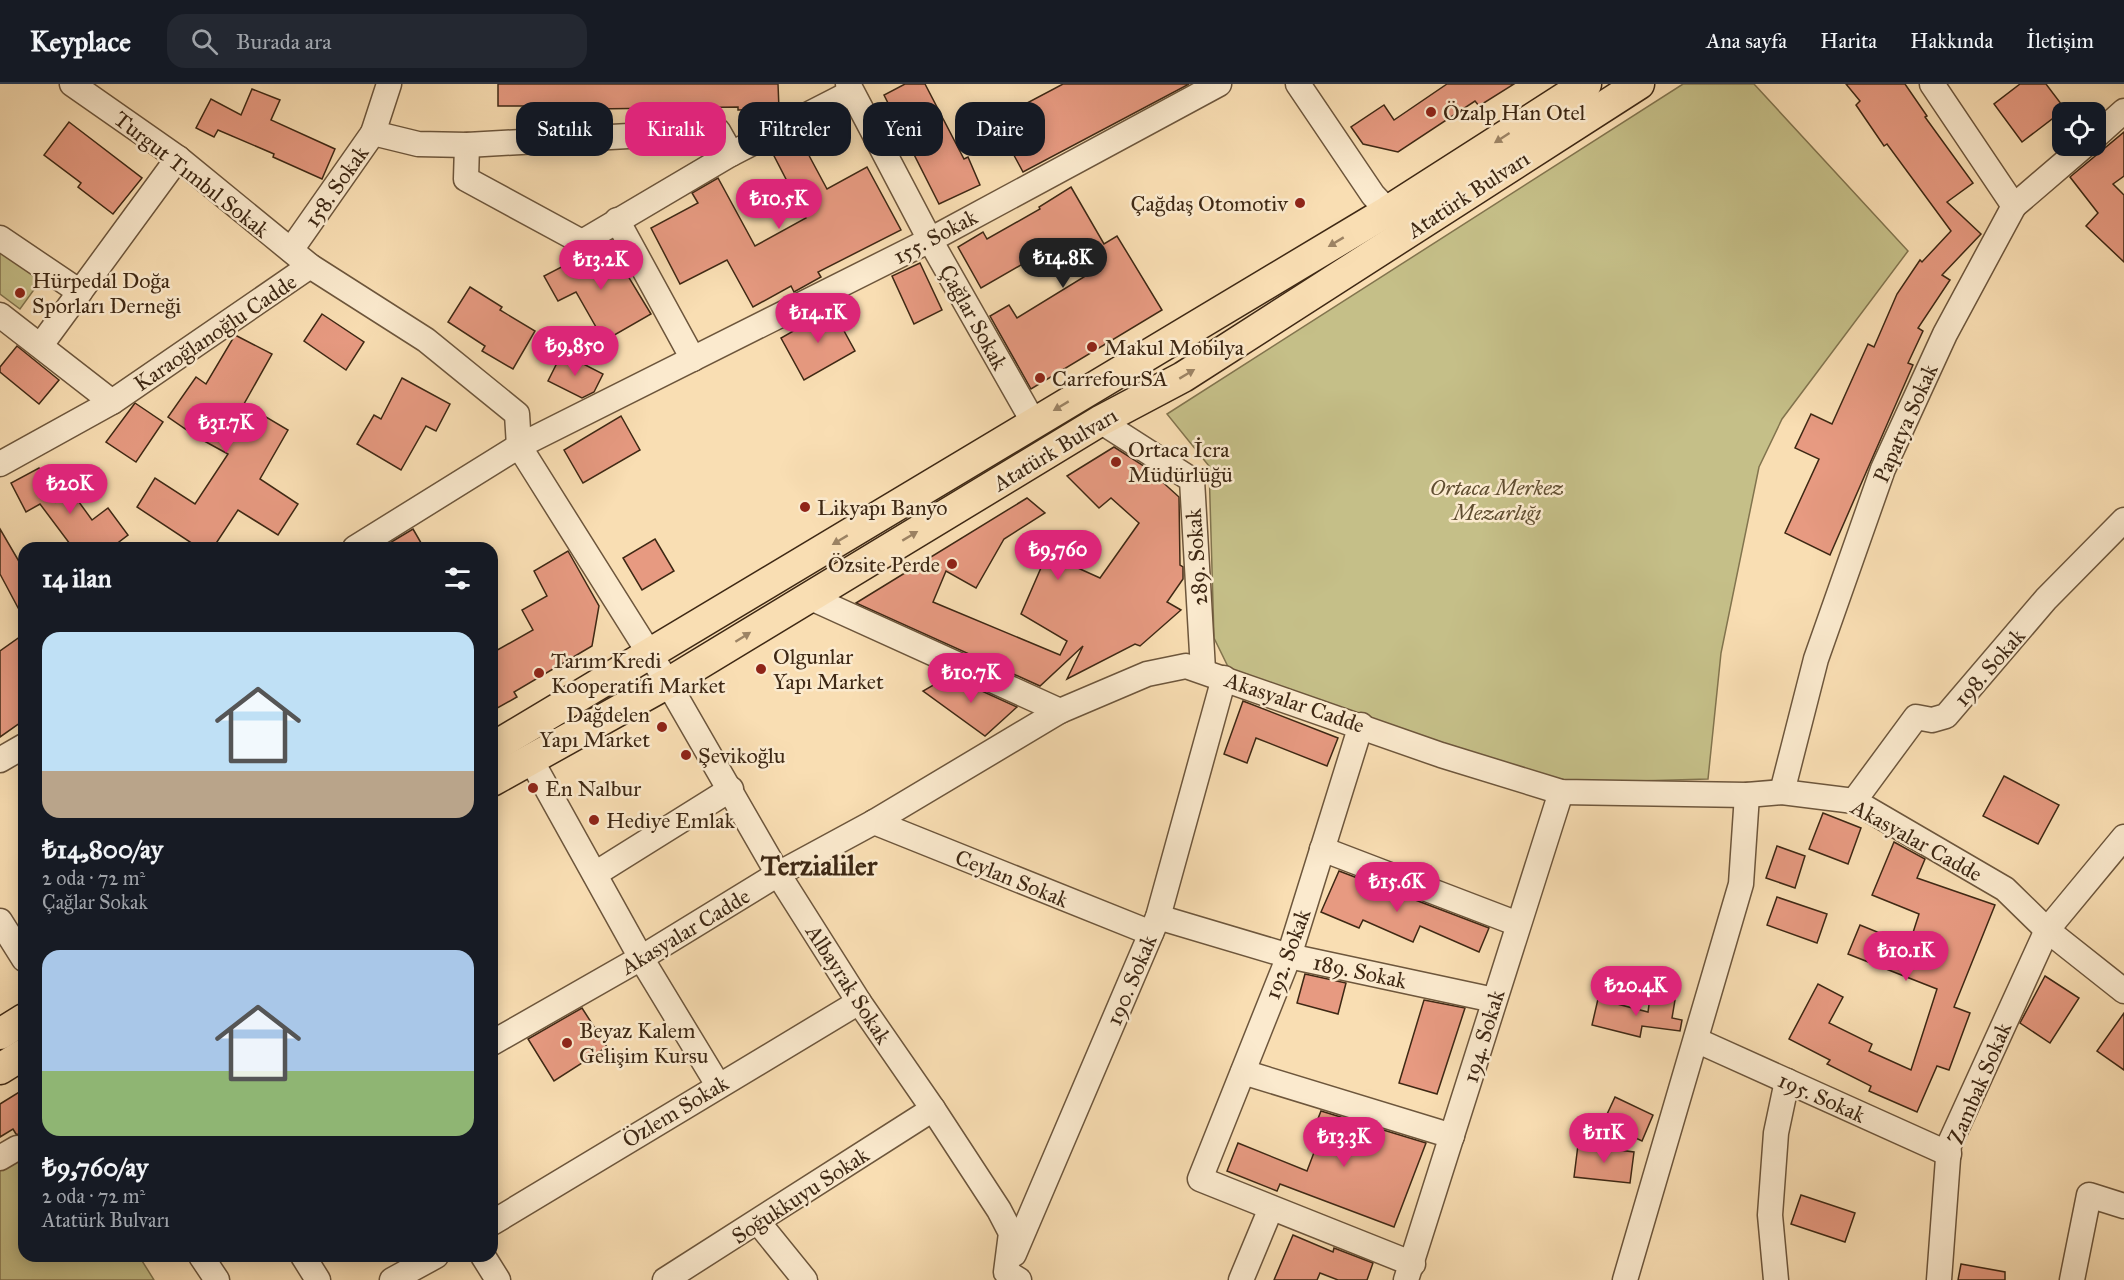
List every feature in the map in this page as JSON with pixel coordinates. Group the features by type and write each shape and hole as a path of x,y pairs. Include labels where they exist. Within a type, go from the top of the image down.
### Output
{"main road":[{"name":"Atatürk Bulvarı","path":"498,744 1388,211 1586,84"},
{"name":"Atatürk Bulvarı","path":"498,779 668,683 1100,421 1183,377 1639,84"},
{"path":"0,1034 18,1024"},
{"path":"0,1069 18,1058"}],"street":[{"name":"Turgut Tımbıl Sokak","path":"72,84 178,158 310,266"},
{"path":"373,132 389,84"},
{"name":"155. Sokak","path":"365,542 519,446 930,240 1219,84"},
{"path":"1298,84 1373,195 1388,211"},
{"path":"1932,84 2014,206 2072,156"},
{"path":"467,145 465,179 582,242 849,88"},
{"name":"Çağlar Sokak","path":"849,88 930,240 1034,423"},
{"path":"2106,127 2124,111"},
{"name":"158. Sokak","path":"291,250 373,132 418,144 467,145 718,131 731,154"},
{"path":"41,345 178,158"},
{"name":"Papatya Sokak","path":"1782,792 1816,659 1883,469 1945,334 2014,206"},
{"path":"617,220 693,359"},
{"path":"0,238 80,292"},
{"name":"Karaoğlanoğlu Cadde","path":"0,464 112,402 310,266 426,340 517,414 519,446 668,683"},
{"path":"0,315 112,402"},
{"name":"289. Sokak","path":"1100,421 1192,480 1214,674"},
{"name":"198. Sokak","path":"1854,801 1916,717 1932,720 1946,716 2046,599 2124,519"},
{"path":"809,597 1059,711"},
{"name":"Akasyalar Cadde","path":"498,1039 641,958 778,874 874,822 1059,711 1147,674 1186,666 1362,725 1441,755 1561,792 1747,795 1782,792 1854,801 2005,889 2047,930 2124,991"},
{"name":"190. Sokak","path":"1009,1277 1155,925 1214,674"},
{"name":"Albayrak Sokak","path":"668,683 778,874 859,1002 933,1109 1011,1233 1009,1277"},
{"name":"192. Sokak","path":"1271,1208 1200,1179 1289,956 1362,725"},
{"path":"0,760 18,750"},
{"path":"531,760 641,958 718,1085"},
{"path":"595,874 731,789"},
{"name":"194. Sokak","path":"1409,1272 1561,792"},
{"path":"1625,1280 1741,884 1747,795"},
{"name":"Ceylan Sokak","path":"874,822 1155,925"},
{"name":"Zambak Sokak","path":"1939,1280 1949,1145 2047,930 2124,837"},
{"path":"1322,849 1518,924"},
{"path":"0,921 18,950"},
{"name":"189. Sokak","path":"1155,925 1494,1000"},
{"name":"Özlem Sokak","path":"498,1219 859,1002"},
{"name":"195. Sokak","path":"1696,1040 1949,1154"},
{"path":"1243,1072 1452,1136"},
{"path":"1776,1280 1770,1215 1776,1133 1786,1081"},
{"name":"Soğukkuyu Sokak","path":"681,1276 758,1222 933,1109"},
{"path":"2072,1280 2089,1195 2124,1206"},
{"path":"1241,1280 1271,1208 1409,1272"},
{"path":"758,1222 805,1280"},
{"path":"205,1262 217,1280"},
{"path":"307,1262 318,1280"},
{"path":"392,1280 425,1262"},
{"path":"487,1262 498,1280"}],"green space":[{"name":"Ortaca Merkez Mezarlığı","path":"1683,84 1754,84 1908,251 1782,419 1759,467 1721,653 1708,779 1567,783 1236,683 1214,638 1209,466 1167,414"},
{"path":"0,251 41,280 20,309 0,294"},
{"path":"18,1154 18,1262 143,1262 154,1280 0,1280 0,1165"}],"building":[{"path":"498,84 778,84 779,102 738,102 738,107 726,107 726,102 625,102 625,109 613,109 613,102 516,102 516,106 498,106"},
{"path":"905,84 925,84 934,102 888,102 884,95"},
{"path":"1063,84 1189,84 1023,172 1014,156 1045,156 1045,102 1029,102"},
{"name":"Özalp Han Otel","path":"1447,84 1514,84 1479,106 1475,101 1398,152 1363,144 1351,127 1384,105 1394,120"},
{"path":"1846,84 1905,84 1927,116 1925,117 1973,183 1947,202 1981,234 1942,275 1950,280 1918,328 1923,331 1908,363 1913,365 1830,555 1785,533 1819,459 1795,448 1811,414 1832,424 1868,344 1874,347 1897,294 1920,260 1922,262 1951,231 1887,144 1884,146 1856,105 1860,101"},
{"path":"2020,84 2046,84 2060,102 2052,102 2052,119 2022,142 1994,104"},
{"path":"252,89 280,100 271,120 335,149 322,179 273,157 274,154 218,130 214,137 196,128 211,99 241,115"},
{"path":"943,119 955,142 955,156 962,156 964,159 968,157 980,185 939,204 915,156 943,156"},
{"path":"69,122 142,178 113,214 78,187 81,183 44,155"},
{"path":"2124,132 2124,176 2113,184 2124,195 2124,262 2086,226 2098,213 2070,177 2095,156 2106,156 2106,147"},
{"path":"774,156 809,156 827,189 867,167 901,230 818,272 821,277 794,292 791,286 753,307 727,260 680,284 651,228 698,203 692,193 718,178 755,246 806,218"},
{"path":"1071,187 1104,244 1117,236 1162,310 1031,389 990,316 1009,305 1017,318 1092,272 1076,246 1065,252 1059,243 981,288 958,247 983,232 987,239 1040,209 1039,207"},
{"path":"608,243 651,314 604,341 576,292 558,301 544,276"},
{"path":"920,263 942,310 914,324 892,276"},
{"path":"470,287 502,307 500,310 535,331 513,369 482,351 485,346 448,322"},
{"path":"832,309 855,351 804,380 781,338"},
{"path":"322,314 364,342 346,370 304,341"},
{"path":"235,335 272,354 244,404 288,430 260,479 298,504 278,535 238,510 217,542 190,542 137,507 155,478 195,504 228,454 197,437 168,417 196,377 206,384"},
{"path":"17,346 59,380 39,404 0,372 0,367"},
{"path":"562,353 603,374 594,392 582,398 548,381"},
{"path":"402,378 450,404 436,431 426,426 401,470 357,444 374,415 381,419"},
{"path":"135,403 163,422 136,462 106,442"},
{"path":"621,416 640,450 583,483 564,450"},
{"path":"1114,447 1147,468 1179,497 1180,565 1183,567 1183,579 1167,602 1181,610 1140,646 1135,644 1067,679 1083,646 1040,686 856,603 1027,498 1045,513 1004,539 976,588 946,571 933,602 1060,655 1067,641 1021,614 1047,554 1100,578 1139,523 1111,498 1099,508 1067,476"},
{"path":"39,468 56,502 71,491 92,520 108,508 128,535 119,542 68,542 40,504 26,512 11,483"},
{"path":"0,529 18,560 18,608 0,574"},
{"path":"413,529 421,542 392,542"},
{"path":"655,539 674,571 642,590 623,558"},
{"path":"568,551 599,606 592,646 514,692 517,697 498,708 498,650 533,630 522,610 547,596 534,571"},
{"path":"18,638 18,724 0,737 0,651"},
{"path":"949,676 1017,707 985,736 923,691"},
{"path":"1243,701 1338,738 1327,766 1256,738 1247,763 1224,754"},
{"path":"2004,776 2059,805 2038,844 1983,816"},
{"path":"1823,813 1861,828 1848,864 1809,849"},
{"path":"1894,842 1925,859 1917,878 1995,905 1954,1007 1970,1013 1949,1070 1937,1066 1917,1112 1869,1091 1871,1086 1827,1064 1830,1060 1789,1039 1818,984 1843,997 1829,1023 1872,1044 1869,1051 1911,1070 1937,989 1848,954 1860,925 1909,945 1919,914 1872,895"},
{"path":"1777,846 1805,856 1795,888 1766,878"},
{"path":"1339,871 1489,928 1479,952 1420,926 1413,942 1363,920 1359,928 1321,912"},
{"path":"1777,897 1827,914 1817,943 1767,925"},
{"path":"1305,974 1346,983 1338,1014 1297,1003"},
{"path":"2045,976 2079,998 2050,1043 2020,1023"},
{"path":"1650,997 1675,1000 1672,1018 1682,1020 1680,1031 1642,1026 1640,1037 1592,1025 1598,999 1648,1012"},
{"path":"1424,1000 1465,1008 1437,1094 1399,1083"},
{"name":"Beyaz Kalem Gelişim Kursu","path":"582,1008 607,1047 554,1081 528,1039"},
{"path":"2124,1013 2124,1070 2097,1051"},
{"path":"18,1093 18,1134 13,1129 0,1137 0,1104"},
{"path":"1615,1097 1653,1115 1642,1141 1603,1123"},
{"path":"1321,1111 1426,1143 1394,1227 1280,1184 1277,1191 1227,1171 1238,1143 1307,1171 1318,1142 1310,1139"},
{"path":"1578,1145 1634,1152 1630,1183 1574,1177"},
{"path":"1801,1195 1855,1213 1845,1242 1791,1224"},
{"path":"1293,1235 1333,1252 1334,1248 1373,1263 1367,1280 1338,1280 1320,1273 1317,1280 1274,1280"},
{"path":"1961,1264 2005,1272 2005,1280 1958,1280"}],"place":[{"name":"Özalp Han Otel","path":"1431,112"},
{"name":"Çağdaş Otomotiv","path":"1300,203"},
{"name":"Hürpedal Doğa Sporları Derneği","path":"20,293"},
{"name":"Makul Mobilya","path":"1092,347"},
{"name":"CarrefourSA","path":"1040,378"},
{"name":"Ortaca İcra Müdürlüğü","path":"1116,462"},
{"name":"Likyapı Banyo","path":"805,507"},
{"name":"Özsite Perde","path":"952,564"},
{"name":"Olgunlar Yapı Market","path":"761,669"},
{"name":"Tarım Kredi Kooperatifi Market","path":"539,673"},
{"name":"Dağdelen Yapı Market","path":"662,727"},
{"name":"Şevikoğlu","path":"686,755"},
{"name":"En Nalbur","path":"533,788"},
{"name":"Hediye Emlak","path":"594,820"},
{"name":"Beyaz Kalem Gelişim Kursu","path":"567,1043"}],"district":[{"name":"Terzialiler","path":"819,865"}]}
